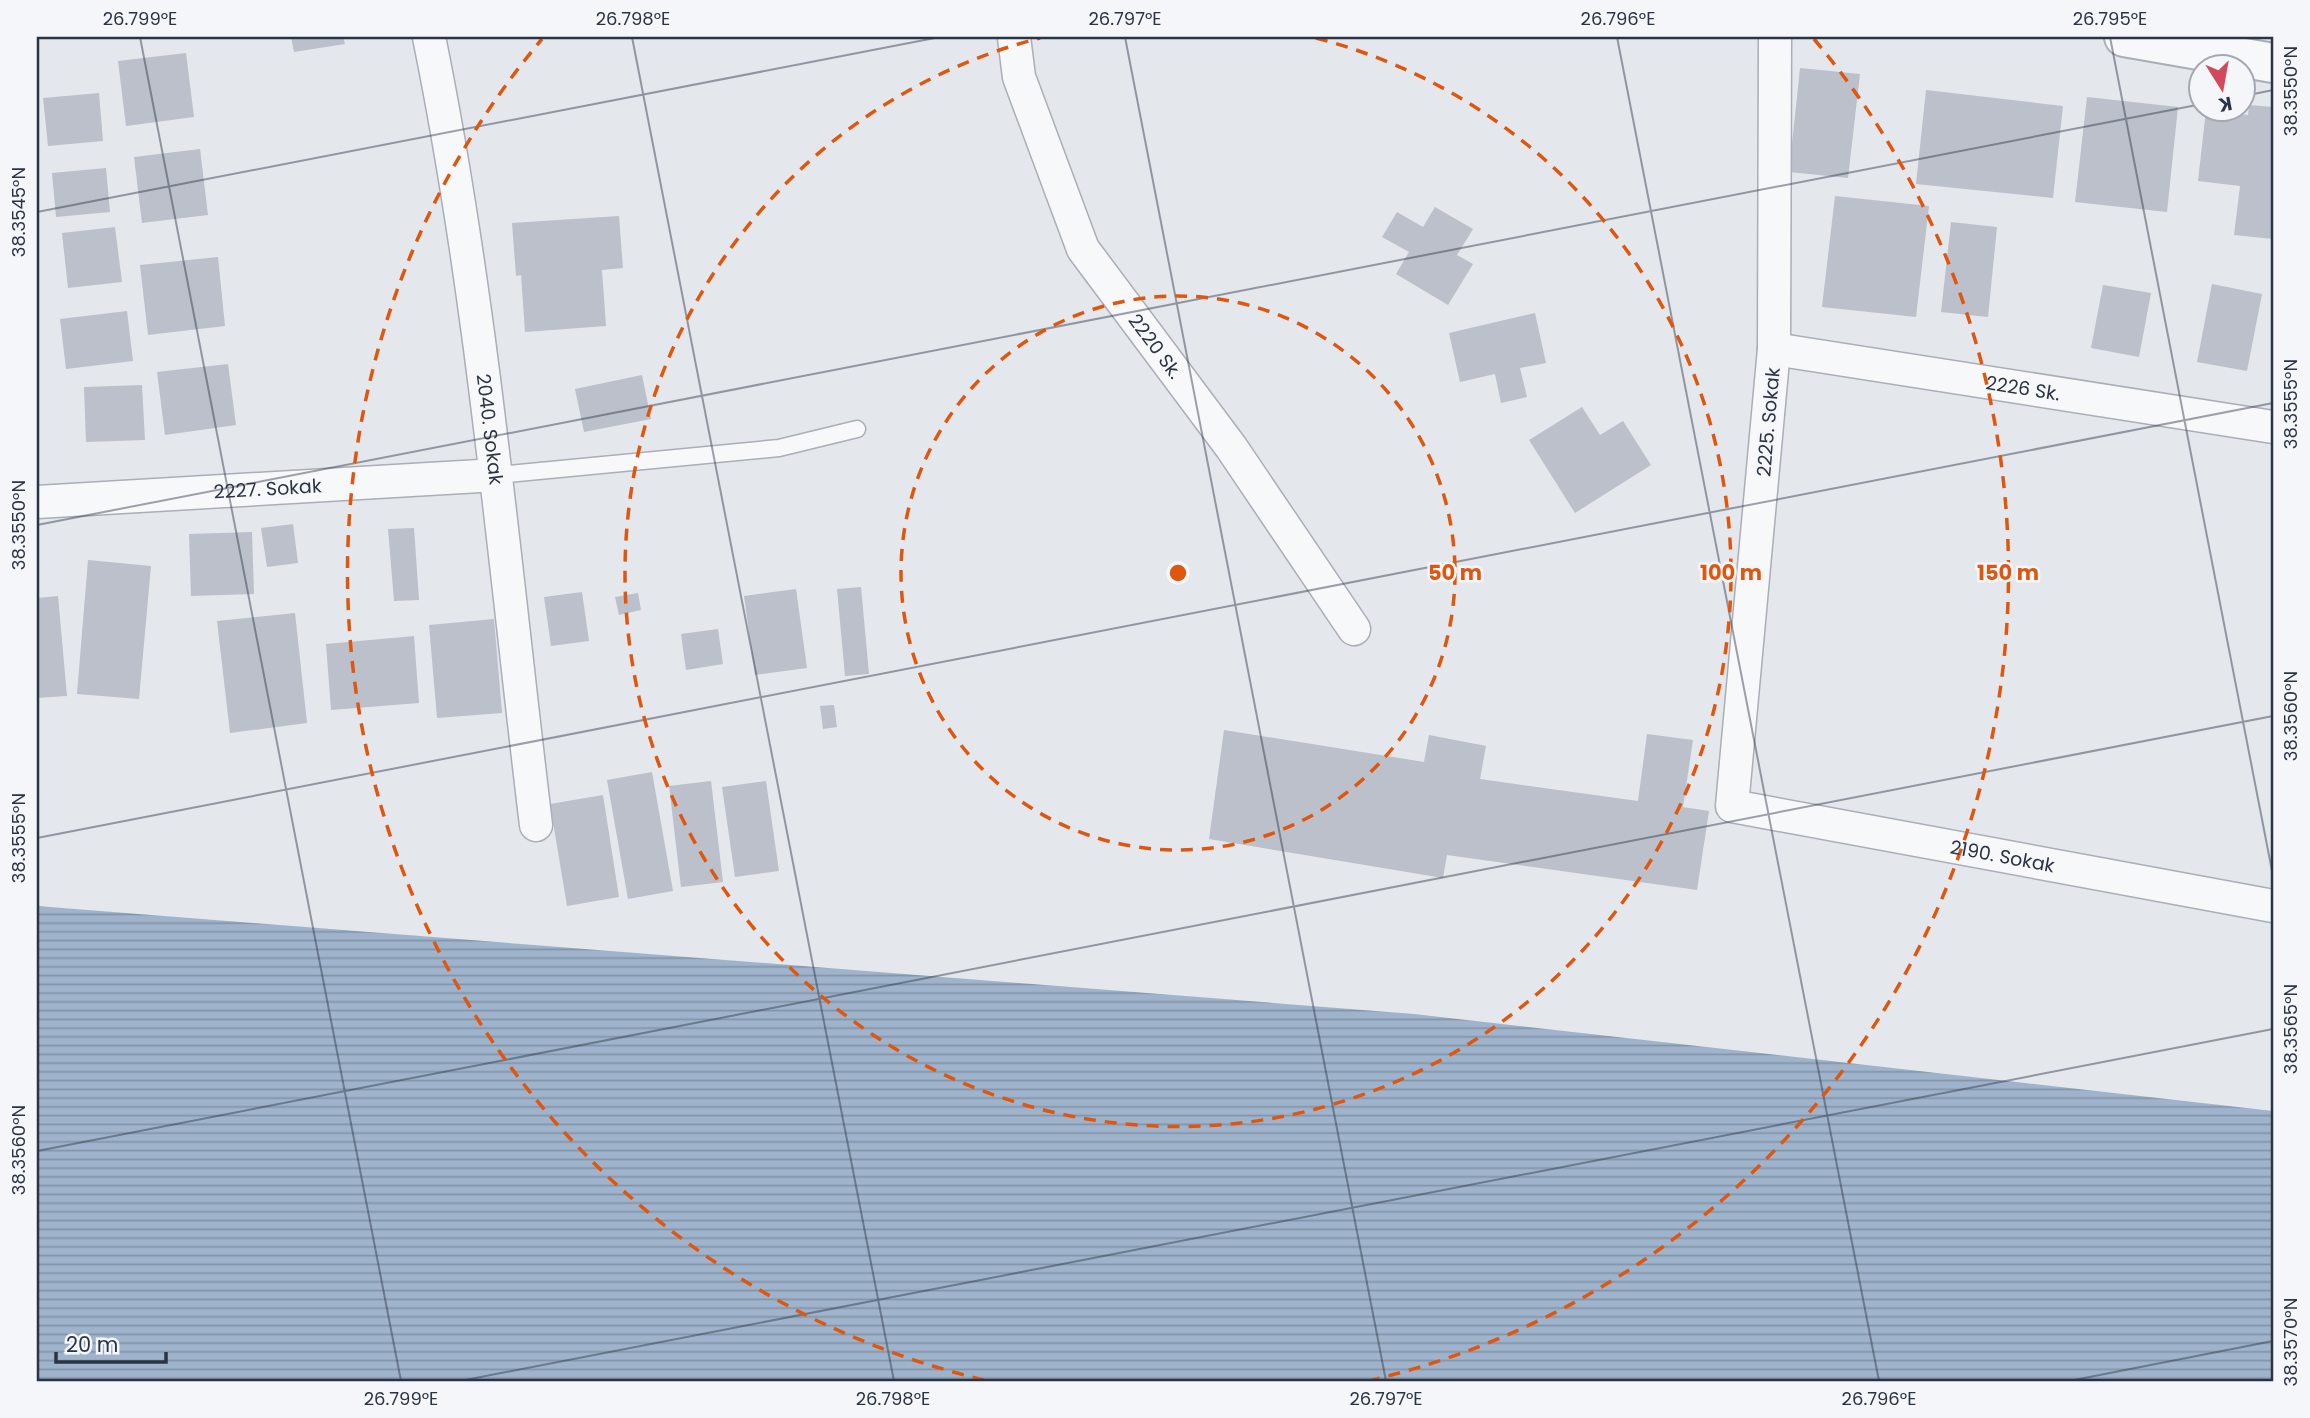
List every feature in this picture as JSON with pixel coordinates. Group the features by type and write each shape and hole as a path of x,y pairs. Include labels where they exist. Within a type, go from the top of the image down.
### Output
{"street":[{"name":"2040. Sokak","path":"429,37 443,106 497,475 536,825"},
{"name":"2220 Sk.","path":"1014,37 1018,77 1083,249 1231,447 1354,629"},
{"name":"2225. Sokak","path":"1732,806 1774,349 1775,37"},
{"path":"2124,37 2273,64"},
{"name":"2226 Sk.","path":"1774,349 2273,427"},
{"name":"2227. Sokak","path":"37,502 497,475"},
{"name":"2190. Sokak","path":"1732,806 2273,906"}],"lane":[{"path":"497,475 779,448 858,429"}],"water":[{"path":"37,906 1414,1014 2273,1111 2273,1381 37,1381"}],"building":[{"path":"291,37 343,37 345,44 294,52"},
{"path":"186,53 194,117 126,126 118,61"},
{"path":"1800,68 1860,74 1848,178 1789,172"},
{"path":"1926,90 2063,106 2053,198 1916,184"},
{"path":"99,93 103,141 48,146 43,98"},
{"path":"2087,97 2178,107 2167,212 2075,202"},
{"path":"2258,106 2273,107 2273,239 2234,235 2240,186 2198,181 2205,122 2258,122"},
{"path":"200,149 208,215 142,223 134,157"},
{"path":"106,168 110,212 56,217 52,173"},
{"path":"1835,196 1929,206 1916,317 1822,307"},
{"path":"1435,207 1473,229 1457,255 1473,264 1448,305 1396,274 1409,252 1382,237 1397,212 1423,227"},
{"path":"619,216 623,268 602,270 606,326 525,332 521,275 516,276 512,223"},
{"path":"1951,222 1997,227 1988,317 1941,312"},
{"path":"115,227 122,282 68,288 62,233"},
{"path":"218,257 225,326 148,335 140,265"},
{"path":"2212,284 2262,294 2247,371 2197,362"},
{"path":"2103,285 2151,293 2139,357 2091,348"},
{"path":"127,311 133,361 66,369 60,319"},
{"path":"1535,313 1546,363 1520,368 1527,397 1501,403 1495,374 1460,382 1449,333"},
{"path":"228,364 236,425 165,435 157,372"},
{"path":"642,375 651,419 584,432 575,389"},
{"path":"142,385 145,440 86,442 84,387"},
{"path":"1582,407 1600,435 1623,421 1651,465 1575,513 1529,440"},
{"path":"293,524 298,563 267,567 261,528"},
{"path":"414,528 419,600 394,601 388,529"},
{"path":"252,532 254,594 191,596 189,534"},
{"path":"88,560 151,566 139,699 77,694"},
{"path":"861,587 869,674 845,676 837,589"},
{"path":"796,589 807,668 755,675 744,596"},
{"path":"582,592 589,641 551,646 544,597"},
{"path":"638,593 641,610 619,615 615,597"},
{"path":"58,596 67,696 37,698 37,598"},
{"path":"295,613 307,723 230,733 217,621"},
{"path":"494,619 502,713 437,718 429,625"},
{"path":"718,629 723,664 686,670 681,634"},
{"path":"414,636 419,703 331,710 326,644"},
{"path":"834,705 837,727 823,729 820,706"},
{"path":"1224,730 1424,762 1429,735 1486,746 1480,779 1638,801 1647,734 1693,740 1683,807 1709,811 1697,890 1447,855 1443,878 1209,839"},
{"path":"652,772 673,891 628,899 607,780"},
{"path":"711,781 723,882 681,887 669,786"},
{"path":"766,781 779,871 735,877 722,787"},
{"path":"603,795 619,897 567,906 550,804"}]}
